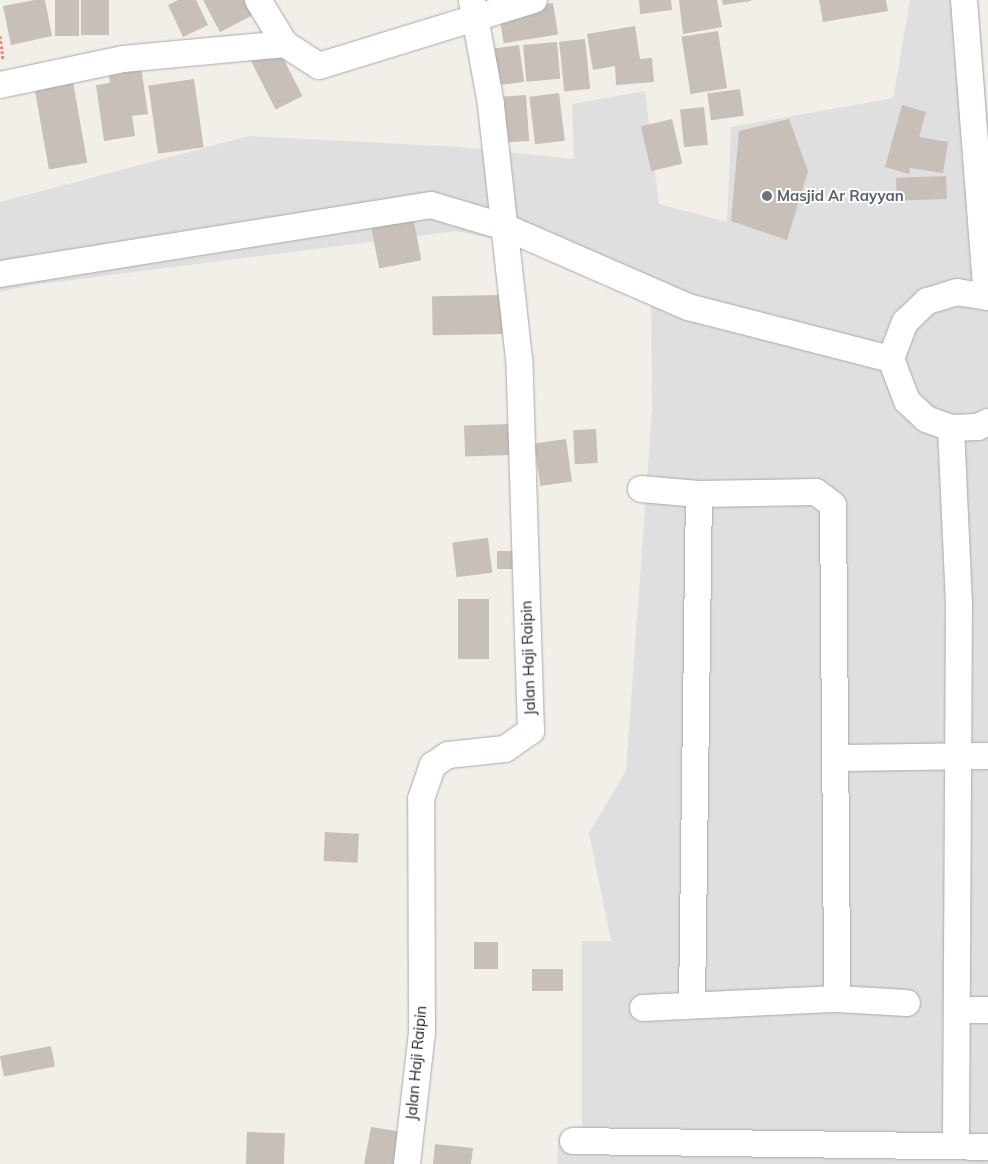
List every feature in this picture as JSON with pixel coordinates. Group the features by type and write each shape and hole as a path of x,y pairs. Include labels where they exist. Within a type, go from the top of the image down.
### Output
{"street":[{"path":"258,0 285,44 319,66 474,9 534,0"},
{"path":"964,0 987,297 957,292 928,301 905,322 891,359 907,401 926,419 951,428 978,427 988,422"},
{"path":"474,9 492,104 505,227"},
{"path":"0,85 123,59 285,44"},
{"path":"0,274 431,205 505,227 688,307 891,359"},
{"name":"Jalan Haji Raipin","path":"407,1164 422,1032 421,798 433,765 448,755 505,749 531,731 519,359 505,227"},
{"path":"951,428 959,602 956,1146"},
{"path":"641,490 699,494 816,492 833,505 838,758 838,999"},
{"path":"692,1005 699,494"},
{"path":"838,758 988,756"},
{"path":"643,1008 838,999 907,1003"},
{"path":"573,1141 788,1154 956,1146 988,1147"}],"shaded area":[{"path":"910,0 978,0 988,123 988,1164 557,1164 559,1134 582,1134 582,941 611,941 589,833 626,771 652,409 651,299 544,249 456,231 33,285 0,292 0,202 249,136 460,147 574,159 572,104 645,91 659,204 727,222 731,127 893,98"}],"building":[{"path":"45,0 52,36 11,45 3,6"},
{"path":"55,0 79,0 79,36 55,36"},
{"path":"81,0 109,0 109,35 81,35"},
{"path":"178,0 196,0 208,25 183,37 168,5"},
{"path":"203,0 248,0 255,14 220,32"},
{"path":"639,0 671,0 672,10 640,14"},
{"path":"679,0 717,0 722,27 683,34"},
{"path":"722,0 751,0 751,1 723,5"},
{"path":"819,0 886,0 888,11 823,22"},
{"path":"553,3 558,35 504,43 499,12"},
{"path":"635,26 640,59 652,58 654,82 616,85 615,66 593,70 587,34"},
{"path":"718,31 727,88 691,94 681,37"},
{"path":"585,39 590,89 564,91 559,42"},
{"path":"557,42 560,79 526,82 523,45"},
{"path":"519,45 524,82 496,86 491,49"},
{"path":"277,46 302,96 276,110 250,60"},
{"path":"140,60 148,114 132,116 135,136 104,141 96,85 110,83 107,65"},
{"path":"72,76 87,163 49,169 34,83"},
{"path":"194,79 204,147 158,154 148,85"},
{"path":"740,89 744,116 711,120 707,94"},
{"path":"559,93 565,141 535,144 529,97"},
{"path":"526,95 529,141 504,143 501,97"},
{"path":"902,105 926,112 919,137 948,142 943,173 910,168 909,174 885,167"},
{"path":"704,107 708,145 684,147 680,110"},
{"path":"672,119 682,164 651,171 641,126"},
{"name":"Masjid Ar Rayyan","path":"789,119 808,171 787,240 731,221 739,131"},
{"path":"946,176 947,199 897,201 896,178"},
{"path":"413,217 421,260 379,268 371,225"},
{"path":"504,295 505,334 433,335 432,296"},
{"path":"509,424 510,455 465,457 464,426"},
{"path":"596,429 598,463 575,464 573,430"},
{"path":"566,439 572,482 540,486 534,443"},
{"path":"488,538 492,573 457,577 452,542"},
{"path":"497,551 523,551 523,569 497,569"},
{"path":"458,599 489,599 489,659 458,659"},
{"path":"325,832 359,834 357,863 323,861"},
{"path":"474,942 498,942 498,969 474,969"},
{"path":"532,969 563,969 563,991 532,991"},
{"path":"51,1046 55,1067 4,1077 0,1056"},
{"path":"371,1127 402,1132 396,1164 364,1164"},
{"path":"247,1132 285,1133 284,1164 246,1164"},
{"path":"435,1144 473,1148 471,1164 433,1164"}],"place":[{"name":"Masjid Ar Rayyan","path":"767,196"}]}
